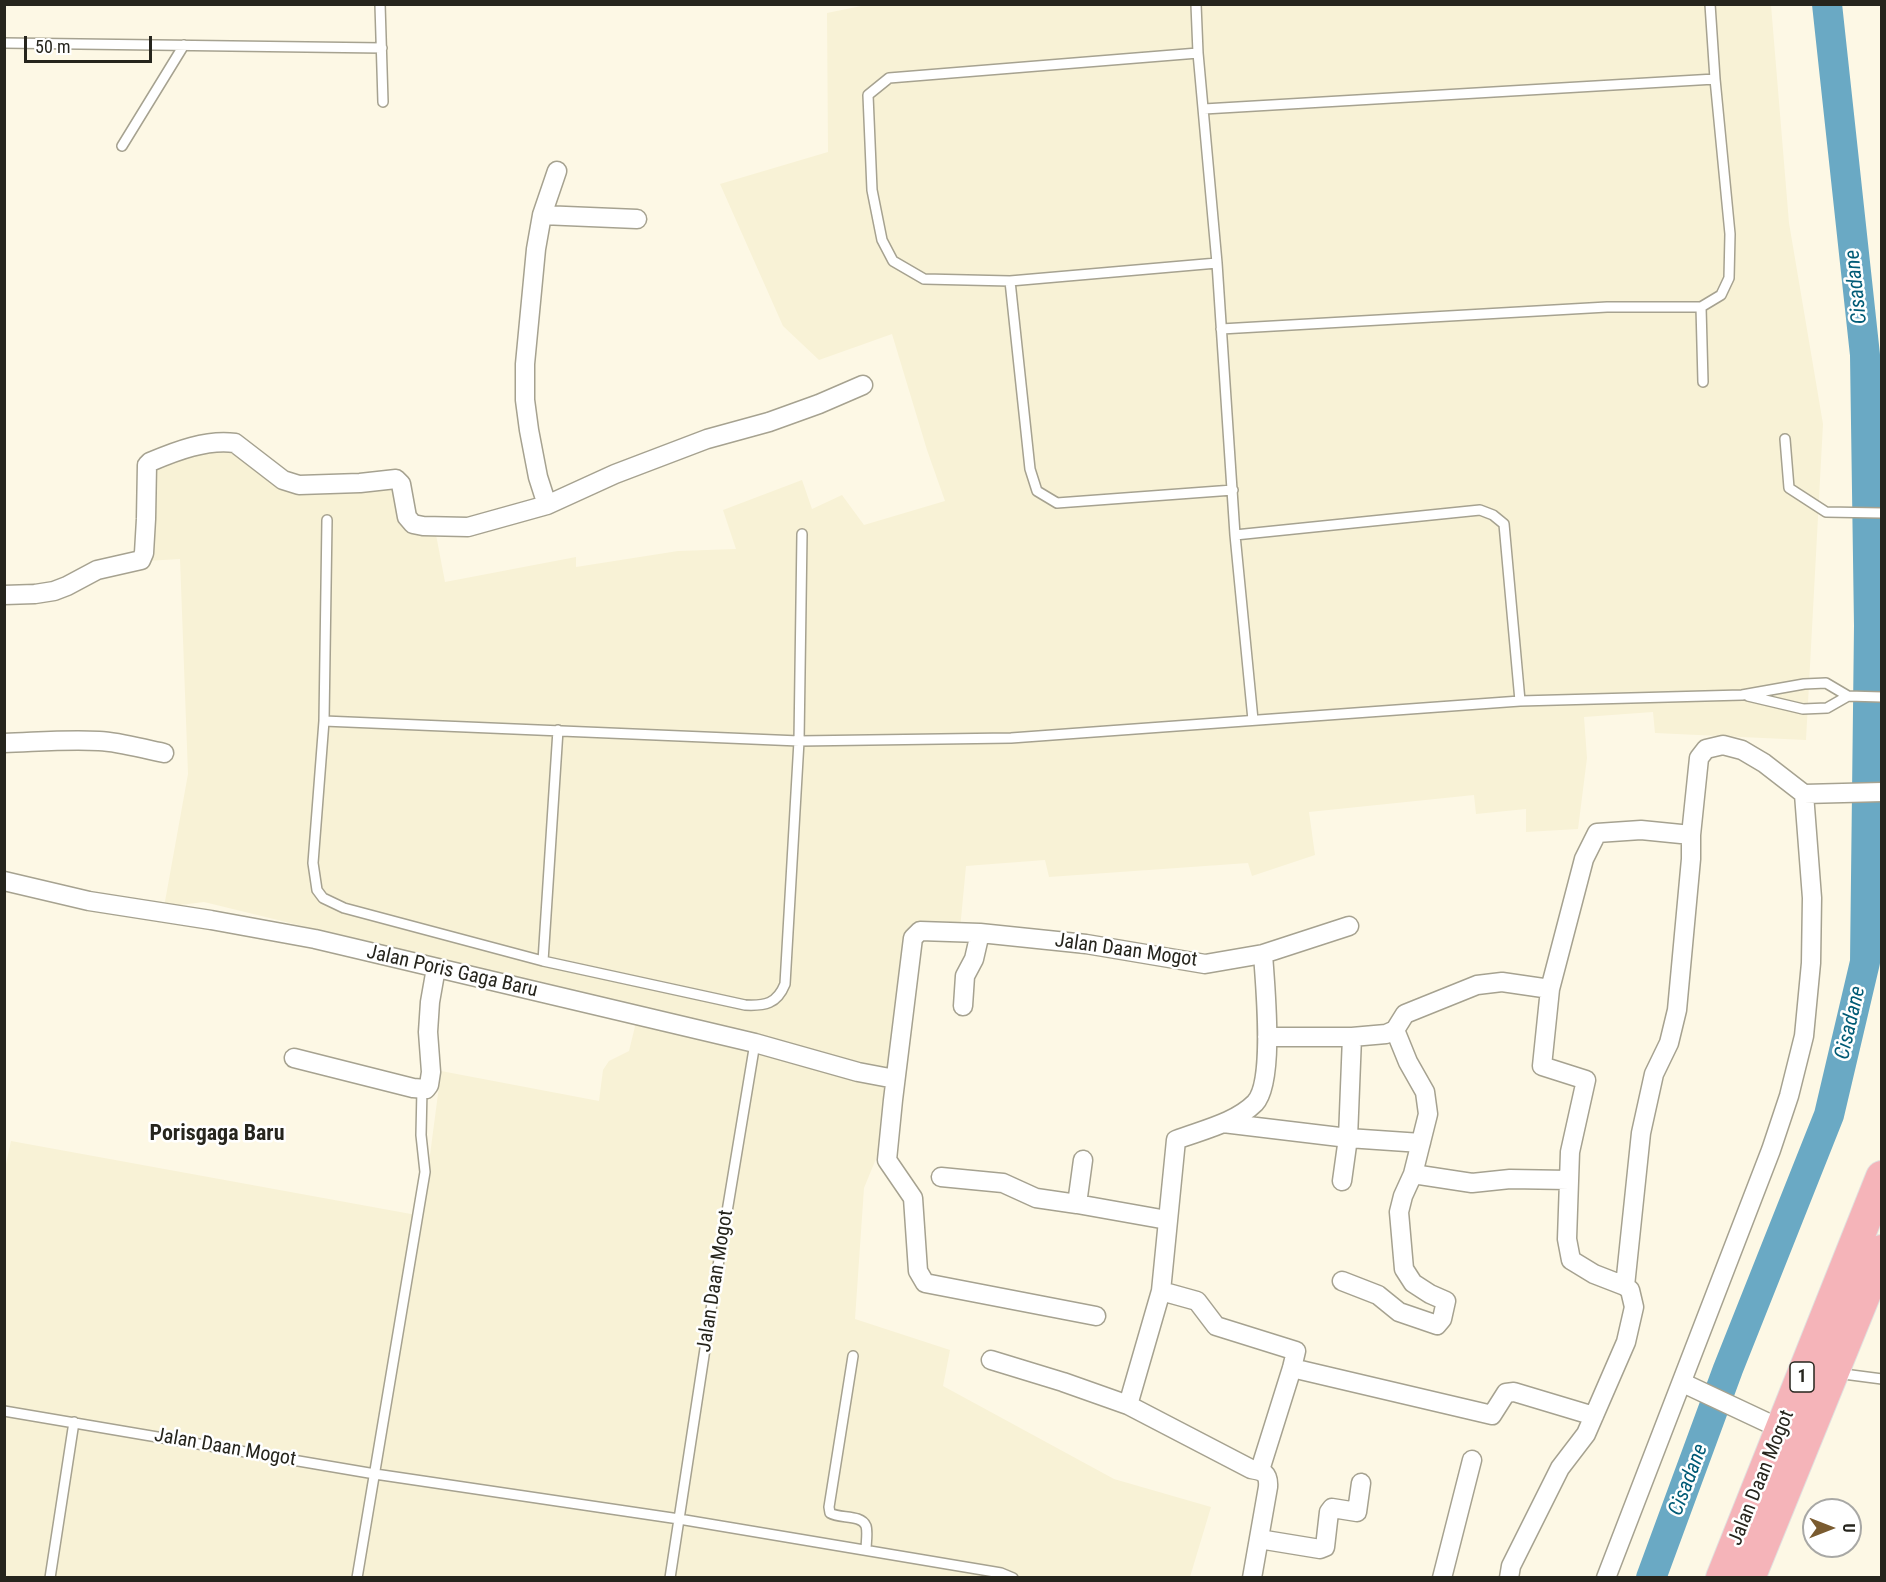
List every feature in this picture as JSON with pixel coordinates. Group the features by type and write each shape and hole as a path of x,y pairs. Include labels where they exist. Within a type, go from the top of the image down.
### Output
{"highway":[{"name":"Jalan Daan Mogot","path":"1722,1578 1769,1424 1881,1177"},
{"name":"Jalan Daan Mogot","path":"1749,1578 1880,1260"}],"street":[{"path":"547,505 538,477 525,400 525,364 536,249 542,215 557,171"},
{"path":"542,215 637,219"},
{"path":"4,595 54,591 97,570 141,560 146,531 147,465 176,452 207,444 236,443 283,480 299,485 396,479 401,484 409,521 417,525 468,527 547,505 615,474 707,438 768,422 863,385"},
{"path":"4,743 100,741 164,753"},
{"path":"1625,1286 1641,1133 1654,1074 1669,1043 1677,1010 1691,859 1691,835 1700,758 1706,749 1723,745 1742,750 1812,794 1881,792"},
{"path":"1606,1578 1652,1455 1688,1386 1717,1288 1771,1150 1789,1096 1804,1036 1811,963 1812,794"},
{"path":"1509,1578 1511,1566 1560,1468 1586,1434 1626,1342 1634,1307 1630,1290 1625,1286 1594,1274 1571,1260 1567,1239 1570,1152 1586,1080 1542,1066 1550,989 1584,859 1597,833 1641,830 1691,835"},
{"name":"Jalan Poris Gaga Baru","path":"4,882 89,901 315,939 755,1043 858,1072 895,1079"},
{"name":"Jalan Daan Mogot","path":"1096,1316 925,1283 918,1271 914,1198 887,1160 913,938 920,931 980,933 1086,944 1205,964 1263,954 1348,926"},
{"path":"963,1006 965,976 974,959 980,933"},
{"path":"1128,1405 1161,1291 1176,1140 1238,1116 1256,1102 1263,1088 1268,1037 1263,954"},
{"path":"294,1058 426,1089 430,1079 428,1032 430,1002 436,968"},
{"path":"1268,1037 1352,1037 1386,1034 1395,1030 1405,1014 1477,986 1502,982 1550,989"},
{"path":"1342,1281 1378,1295 1399,1312 1435,1325 1439,1325 1446,1307 1446,1301 1413,1283 1404,1269 1399,1212 1402,1196 1413,1174 1428,1114 1425,1092 1408,1062 1395,1030"},
{"path":"1342,1181 1348,1138 1352,1037"},
{"path":"1220,1123 1348,1138 1421,1143"},
{"path":"1077,1204 1083,1160"},
{"path":"1413,1174 1472,1183 1510,1179 1569,1180"},
{"path":"941,1177 1003,1184 1036,1198 1167,1220"},
{"path":"1161,1291 1197,1301 1216,1326 1296,1351 1260,1470"},
{"path":"991,1360 1128,1405 1251,1468 1266,1473 1268,1480 1252,1578"},
{"path":"1292,1368 1492,1415 1506,1393 1514,1392 1594,1416"},
{"path":"1688,1386 1769,1424"},
{"path":"1442,1578 1472,1460"},
{"path":"1259,1539 1320,1549 1325,1547 1329,1512 1332,1508 1357,1512 1361,1483"}],"lane":[{"path":"380,4 383,102"},
{"path":"1196,4 1198,53 1217,263 1235,535 1252,720"},
{"path":"1221,329 1607,307 1701,307 1721,296 1729,278 1730,234 1710,4"},
{"path":"4,42 382,48"},
{"path":"122,146 184,45"},
{"path":"1198,53 889,78 868,95 872,190 882,240 893,261 924,279 1010,280 1217,263"},
{"path":"1204,109 1715,79"},
{"path":"1010,280 1030,469 1037,491 1057,503 1233,490"},
{"path":"1701,307 1703,382"},
{"path":"1785,439 1789,488 1826,512 1881,513"},
{"path":"1235,535 1480,510 1493,514 1504,524 1520,701"},
{"path":"327,520 324,721 313,863 317,890 323,898 344,908 543,961 745,1005 770,1003 781,994 785,984 799,741 802,534"},
{"path":"324,721 799,741 1011,738 1520,701 1743,695 1804,684 1826,683 1848,696 1881,697"},
{"path":"1743,695 1803,709 1827,708 1848,696"},
{"path":"543,961 558,730"},
{"name":"Jalan Daan Mogot","path":"670,1578 755,1043"},
{"path":"357,1578 425,1173 421,1135 422,1089"},
{"path":"853,1356 829,1507 830,1513 834,1515 859,1519 864,1523 866,1550"},
{"path":"1833,1372 1881,1379"},
{"name":"Jalan Daan Mogot","path":"4,1411 375,1474 866,1550 1001,1573 1013,1578"},
{"path":"50,1578 74,1422"}],"shaded area":[{"path":"871,4 1771,5 1789,223 1823,424 1806,740 1655,733 1653,712 1584,717 1587,758 1578,829 1526,832 1526,809 1476,814 1474,795 1309,812 1315,855 1252,876 1248,863 1049,877 1045,860 966,866 960,929 917,924 887,1132 864,1188 855,1319 950,1350 943,1386 1114,1479 1211,1507 1190,1577 5,1578 4,1173 11,1141 422,1216 441,1071 599,1101 603,1070 609,1061 629,1051 639,1010 204,902 164,907 188,774 180,559 146,561 147,484 139,460 179,441 232,433 294,480 392,469 402,517 434,524 445,582 576,557 576,567 678,551 736,549 723,510 802,480 812,509 842,495 864,525 945,501 892,334 819,360 783,326 720,184 828,152 827,13"}],"waterway":[{"name":"Cisadane","path":"1651,1578 1728,1369 1829,1115 1865,962 1869,626 1865,355 1827,4"}],"district":[{"name":"Porisgaga Baru","path":"217,1134"}]}
